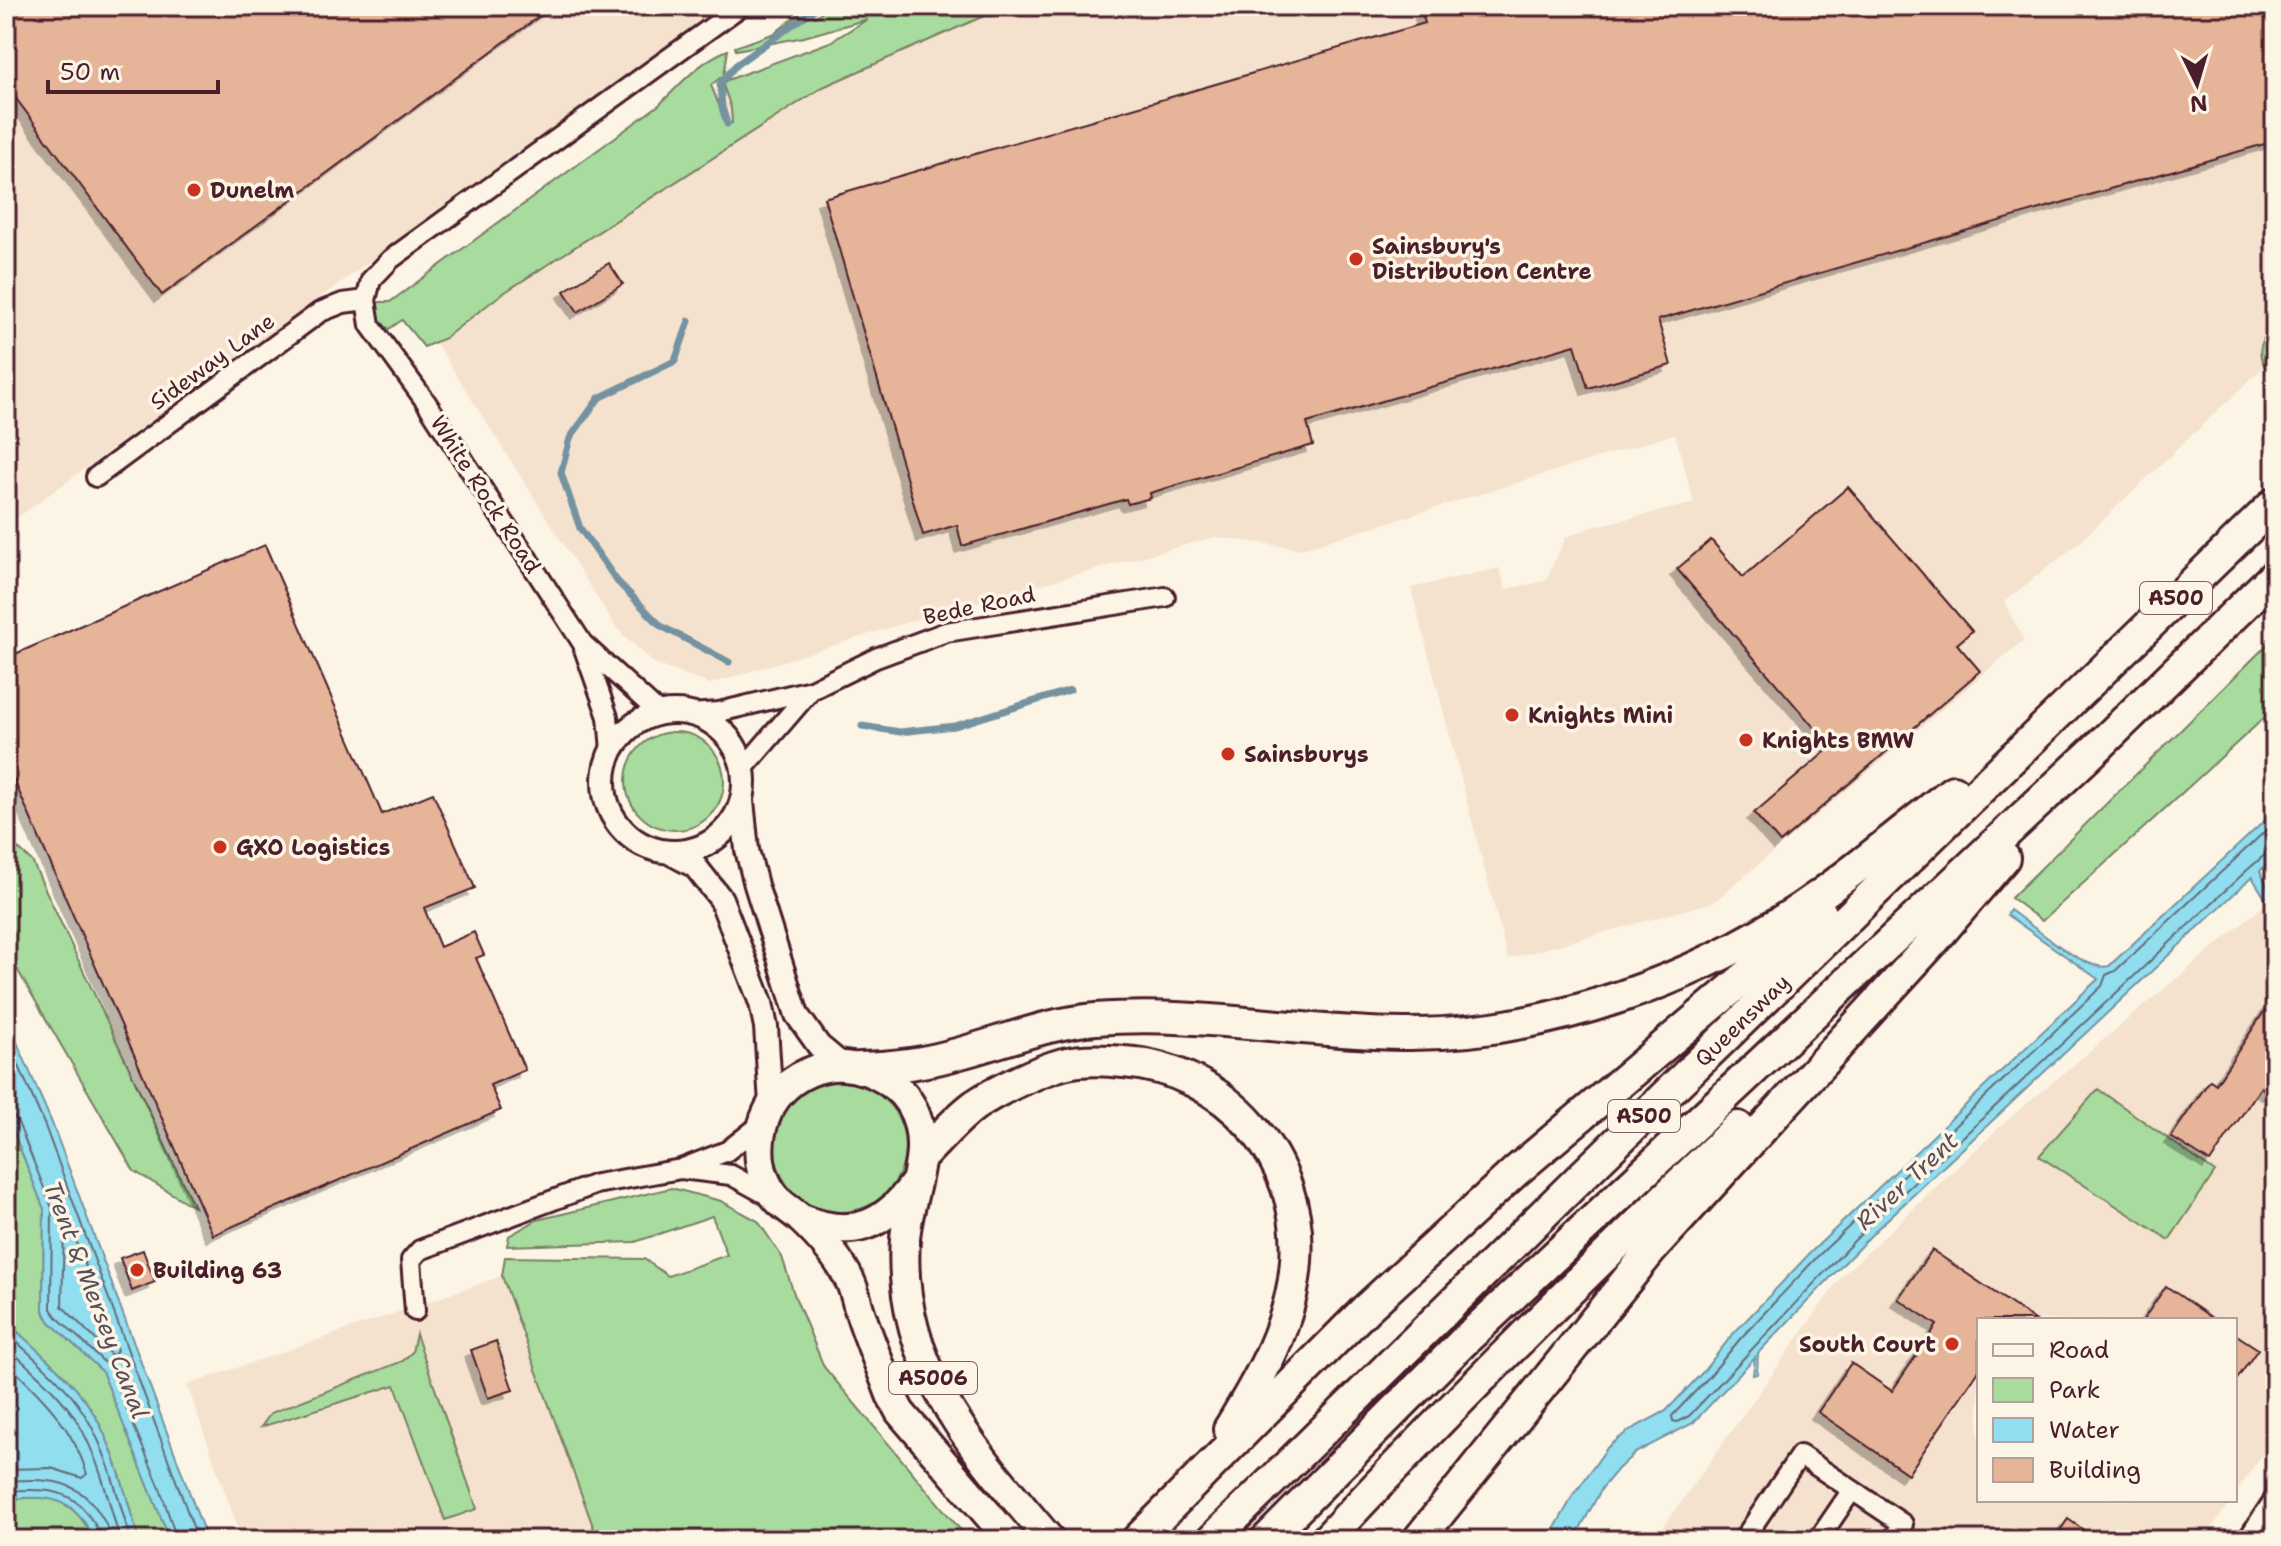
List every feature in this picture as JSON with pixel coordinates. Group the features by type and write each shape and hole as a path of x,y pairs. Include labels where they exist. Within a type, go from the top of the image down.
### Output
{"highway":[{"name":"Queensway","path":"1212,1540 1273,1477 2275,503"},
{"name":"Queensway","path":"1266,1540 1463,1342 2101,744 2275,575"},
{"path":"851,1067 902,1066 1033,1031 1093,1020 1165,1017 1229,1020 1351,1033 1407,1034 1522,1022 1590,1007 1679,975 1761,934 1820,895 2077,693"},
{"path":"1137,1540 1366,1309 1516,1171 2077,693"},
{"path":"1418,1540 1652,1249 1931,944 2101,744"},
{"path":"1326,1540 1549,1308 1931,944"},
{"path":"918,1170 975,1105 1065,1064 1108,1061 1148,1064 1190,1077 1258,1131 1271,1151 1293,1211 1297,1260 1295,1273 1282,1330 1255,1387 1206,1469"}],"main road":[{"path":"851,1067 885,1079 898,1089 911,1106 921,1134 918,1170 890,1213 858,1227 822,1227 790,1210 765,1178 760,1162 760,1135 767,1113 784,1089 811,1071 851,1067"},
{"name":"A5006","path":"918,1170 905,1230 903,1273 908,1312 927,1368 953,1417 1050,1540"},
{"name":"A5006","path":"790,1210 831,1252 850,1281 900,1412 1010,1540"}],"street":[{"path":"366,300 371,280 391,259 741,6"},
{"name":"White Rock Road","path":"366,300 370,325 583,644 660,714"},
{"name":"Sideway Lane","path":"96,477 320,312 343,303 366,300"},
{"name":"Bede Road","path":"690,714 719,712 811,690 876,658 946,632 1165,597"},
{"name":"White Rock Road","path":"583,644 608,717 611,750"},
{"name":"Bede Road","path":"743,769 811,690"},
{"path":"741,800 736,815 715,839 685,852 669,852 631,839 613,817 607,804 603,780 611,750 631,726 660,714 690,714 725,734 743,769 741,800 747,850 797,1015 819,1046 851,1067"},
{"path":"415,1311 411,1260 420,1250 596,1184 681,1169 727,1151 767,1113 766,1027 761,1003 721,899 695,866 669,852"},
{"path":"681,1169 731,1175 790,1210"},
{"path":"1743,1540 1800,1455 1903,1524 1892,1540"},
{"path":"1818,1540 1852,1490"},
{"path":"2247,1540 2275,1498"}],"shaded area":[{"path":"6,6 721,6 6,526"},
{"name":"Sainsbury's Distribution Centre","path":"887,6 2275,6 2275,356 2080,542 2004,602 2024,640 1714,902 1508,959 1411,588 1499,568 1506,589 1545,581 1566,537 1592,527 1694,503 1675,434 1302,549 1215,537 950,609 710,684 654,664 617,629 424,324 730,77 830,42"},
{"path":"2275,896 2275,1435 2237,1492 2237,1318 1977,1318 1977,1502 2230,1502 2204,1540 1654,1540 1841,1277 2004,1123"},
{"path":"502,1276 598,1540 242,1540 187,1385"}],"green space":[{"path":"829,6 997,6 991,13 823,87 499,296 445,338 424,347 402,320 389,329 368,310 380,302 390,302 659,105 699,67 728,50 724,75 711,85 726,123 732,123 731,108 722,82 830,42 868,19 804,37 736,50 735,47 775,33 805,9 815,17"},
{"path":"2275,320 2275,381 2260,351"},
{"path":"2275,637 2275,708 2042,921 2011,898"},
{"path":"675,732 694,736 710,746 720,762 724,781 720,800 710,816 694,826 675,830 656,826 640,816 630,800 626,781 630,762 640,746 656,736"},
{"path":"6,844 13,844 32,861 194,1207 134,1171 6,950"},
{"path":"840,1082 865,1087 886,1101 900,1122 905,1147 900,1172 886,1193 865,1207 840,1212 815,1207 794,1193 780,1172 775,1147 780,1122 794,1101 815,1087"},
{"path":"2098,1089 2215,1172 2169,1240 2039,1156"},
{"path":"6,1113 44,1209 43,1311 50,1322 102,1371 170,1540 139,1540 113,1454 89,1406 60,1372 6,1321 6,1256 11,1222 6,1194"},
{"path":"671,1188 721,1201 758,1221 782,1257 824,1367 969,1540 598,1540 502,1276 505,1257 644,1259 668,1276 727,1255 712,1216 635,1242 507,1246 509,1236 537,1220"},
{"path":"416,1334 477,1509 445,1520 395,1385 261,1427 271,1413 403,1361 412,1352"},
{"path":"48,1497 76,1512 93,1540 6,1540 6,1499"}],"water":[{"name":"River Trent","path":"2275,811 2275,856 2260,871 2271,894 2265,898 2252,877 1876,1230 1758,1353 1757,1374 1753,1375 1755,1357 1693,1423 1635,1453 1618,1469 1602,1488 1574,1540 1548,1540 1573,1496 1607,1448 1628,1431 1666,1411 1811,1252 2098,979 2007,915 2010,910 2073,955 2099,966 2109,966"},
{"name":"Trent & Mersey Canal","path":"6,1017 52,1123 207,1540 170,1540 102,1371 50,1322 43,1310 44,1209 6,1113"},
{"path":"6,1321 60,1372 89,1406 113,1454 139,1540 93,1540 86,1525 69,1506 47,1499 6,1499"}],"building":[{"name":"Dunelm","path":"6,6 553,6 162,295 6,85"},
{"name":"Sainsbury's Distribution Centre","path":"1420,6 2275,6 2275,141 1658,320 1671,365 1588,388 1575,345 1307,423 1313,445 1150,493 1151,498 1128,504 1126,499 962,546 957,525 923,535 824,198 1425,23"},
{"path":"609,263 623,284 578,312 564,291"},
{"path":"1848,487 1972,631 1957,644 1980,671 1780,843 1754,813 1831,747 1677,569 1711,540 1743,577"},
{"name":"GXO Logistics","path":"265,545 382,814 433,793 475,888 424,908 440,947 474,932 484,955 476,958 525,1070 490,1085 501,1110 213,1235 6,762 6,658"},
{"path":"2275,995 2275,1083 2269,1093 2261,1087 2210,1162 2171,1137 2210,1080 2216,1084"},
{"name":"Building 63","path":"143,1250 155,1282 132,1291 120,1258"},
{"name":"South Court","path":"1932,1250 2032,1318 1977,1318 1977,1373 1908,1474 1818,1412 1851,1363 1892,1391 1937,1325 1898,1299"},
{"path":"2166,1286 2212,1318 2144,1318"},
{"path":"2237,1335 2258,1349 2237,1379"},
{"path":"496,1341 513,1390 488,1398 471,1350"},
{"path":"2068,1519 2098,1540 2053,1540"}],"waterway":[{"path":"727,124 720,84 736,65 819,6"},
{"path":"689,321 675,361 599,398 570,438 561,473 580,528 617,581 661,626 729,662"},
{"path":"862,726 900,732 955,726 1070,690"}],"place":[{"name":"Dunelm","path":"194,190"},
{"name":"Sainsbury's Distribution Centre","path":"1356,259"},
{"name":"Knights Mini","path":"1512,715"},
{"name":"Knights BMW","path":"1746,740"},
{"name":"Sainsburys","path":"1228,754"},
{"name":"GXO Logistics","path":"220,847"},
{"name":"Building 63","path":"137,1270"},
{"name":"South Court","path":"1952,1344"}]}
